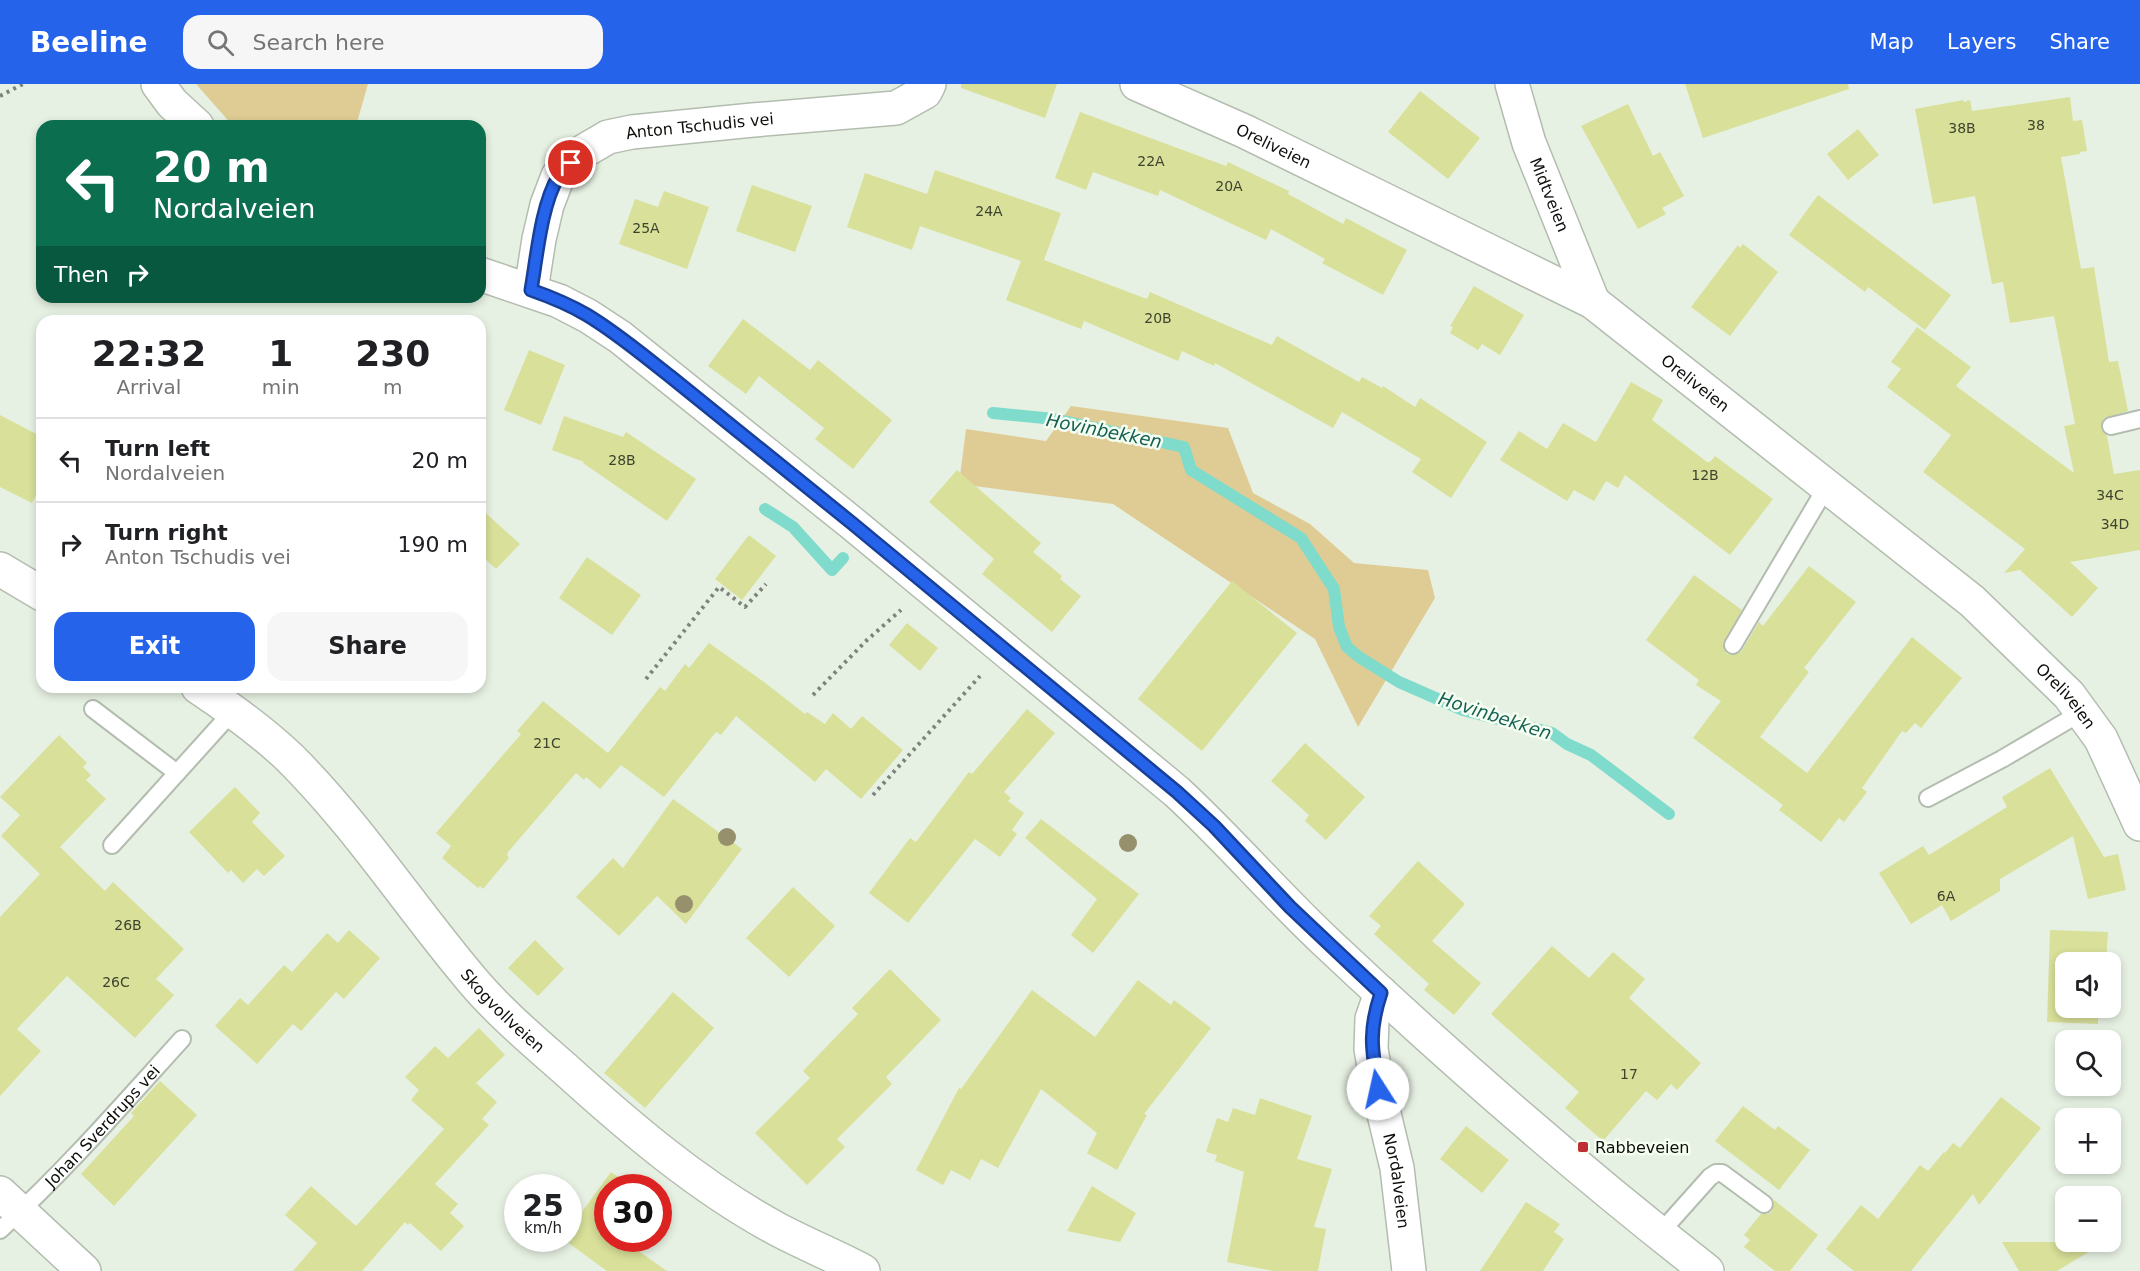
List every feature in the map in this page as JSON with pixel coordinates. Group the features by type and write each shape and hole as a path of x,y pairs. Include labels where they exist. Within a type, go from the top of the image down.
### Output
{"street":[{"path":"158,84 191,120"},
{"name":"Anton Tschudis vei","path":"531,290 539,239 547,206 558,176 584,151 608,137 632,132 896,108 925,92 929,84"},
{"name":"Oreliveien","path":"1137,84 1244,131 1593,302 1972,601 2069,695 2082,712 2101,739 2140,824"},
{"name":"Midtveien","path":"1512,84 1529,143 1593,302"},
{"path":"486,276 559,301 588,316 620,337 853,524 1177,792 1214,826 1290,907 1444,1050 1707,1271"},
{"path":"0,569 36,590"},
{"name":"Skogvollveien","path":"207,693 233,711 291,760 358,834 473,982 580,1084 679,1164 735,1204 777,1229 863,1271"},
{"name":"Nordalveien","path":"1381,993 1372,1018 1371,1049 1397,1168 1409,1271"},
{"name":"Johan Sverdrups vei","path":"7,1212 84,1271"}],"lane":[{"path":"2111,426 2140,419"},
{"path":"1732,645 1827,486"},
{"path":"93,708 177,774"},
{"path":"112,845 233,711"},
{"path":"1928,798 2082,712"},
{"name":"Johan Sverdrups vei","path":"7,1212 182,1039"},
{"path":"1660,1233 1716,1173 1722,1173 1764,1204"}],"path":[{"path":"0,96 23,84"},
{"path":"646,679 719,587 745,607 766,584"},
{"path":"813,695 897,613"},
{"path":"873,795 987,669"}],"shaded area":[{"path":"196,84 368,84 358,120 228,120"},
{"path":"1071,406 1228,428 1253,493 1310,524 1354,563 1428,570 1435,598 1358,727 1315,639 1113,504 959,484 966,429 1046,441"}],"building":[{"path":"961,84 1057,84 1045,118 961,88"},
{"path":"1685,84 1848,84 1849,89 1703,138"},
{"path":"1420,91 1480,138 1448,179 1388,132"},
{"path":"2070,97 2073,121 2082,120 2087,151 2061,157 2081,269 2094,267 2109,362 2118,361 2128,411 2104,418 2101,428 2107,436 2114,474 2140,470 2140,550 2070,562 2098,588 2072,617 2020,570 2004,573 2025,549 1923,472 1951,435 1887,387 1901,369 1891,362 1917,327 1971,367 1956,386 2074,473 2064,426 2075,424 2054,316 2010,323 2003,282 1992,284 1975,196 1933,204 1915,109 1970,100 1972,111"},
{"path":"1628,104 1653,156 1660,152 1684,196 1662,208 1666,214 1638,229 1581,126"},
{"path":"1080,112 1226,166 1228,162 1289,191 1288,194 1343,224 1346,218 1407,250 1383,295 1322,263 1325,259 1271,229 1266,240 1160,190 1158,196 1093,172 1086,190 1055,178"},
{"path":"1858,129 1879,155 1848,180 1827,154"},
{"path":"935,170 1061,213 1044,260 1147,299 1150,292 1272,345 1277,336 1359,382 1362,377 1382,388 1383,386 1415,407 1420,398 1487,442 1451,498 1412,472 1421,459 1342,412 1333,428 1215,363 1214,366 1182,351 1178,361 1084,321 1081,329 1006,300 1021,261 920,226 912,250 847,227 865,173 927,194"},
{"path":"752,185 812,206 795,252 736,231"},
{"path":"664,191 709,207 687,269 619,244 635,199 658,207"},
{"path":"1818,195 1951,295 1925,330 1868,287 1865,292 1789,235"},
{"path":"1743,244 1778,272 1730,336 1691,307 1738,245 1740,248"},
{"path":"1474,286 1524,315 1500,355 1482,344 1478,350 1450,333 1453,327 1450,326"},
{"path":"743,319 810,370 818,360 892,420 853,469 815,439 824,428 759,376 746,394 708,366"},
{"path":"529,350 565,365 541,425 504,410"},
{"path":"1631,382 1663,400 1652,420 1707,462 1715,456 1773,499 1730,555 1625,475 1618,488 1606,481 1594,501 1574,490 1567,501 1500,460 1519,431 1547,449 1563,423 1596,442"},
{"path":"0,415 36,434 36,495 32,503 0,487"},
{"path":"564,416 623,437 626,432 696,479 667,521 584,462 552,450"},
{"path":"957,470 1041,543 1033,552 1062,576 1060,579 1081,596 1052,632 982,574 994,559 929,502"},
{"path":"486,513 520,544 496,569 486,560"},
{"path":"749,535 776,556 742,600 715,579"},
{"path":"587,557 641,595 612,635 559,598"},
{"path":"1809,566 1856,602 1804,668 1809,672 1760,737 1807,773 1912,637 1962,678 1921,728 1915,723 1906,733 1902,731 1862,788 1867,792 1844,822 1839,818 1821,842 1779,810 1783,805 1693,738 1721,701 1696,685 1699,680 1646,640 1694,575 1742,610 1723,644 1727,654 1738,654 1759,622 1763,626"},
{"path":"1232,581 1297,633 1202,751 1138,699"},
{"path":"907,623 938,648 920,671 889,645"},
{"path":"709,643 805,714 807,712 825,724 833,713 851,729 862,716 903,750 861,799 826,769 815,782 736,716 721,735 716,732 664,797 621,765 600,789 586,777 584,780 576,773 508,852 509,858 483,889 480,886 478,888 442,858 451,846 436,833 521,734 517,731 543,701 608,753 660,687 665,691 685,664 689,668"},
{"path":"1027,709 1055,733 1004,792 1011,798 1008,801 1024,813 1012,830 1017,834 1000,857 975,839 908,923 869,893 910,838 916,842 969,772 972,774"},
{"path":"59,735 87,763 83,767 91,775 86,780 106,799 60,847 105,891 113,882 184,949 156,979 174,995 135,1038 67,976 17,1029 41,1051 0,1096 0,917 40,874 1,836 20,815 0,797"},
{"path":"1305,743 1365,797 1326,840 1305,821 1309,815 1271,781"},
{"path":"2050,768 2104,857 2118,854 2126,890 2088,899 2073,836 2000,879 2000,891 1951,921 1942,905 1911,924 1879,873 1923,846 1929,855 2007,807 2002,797"},
{"path":"235,787 260,813 252,822 285,856 264,876 257,869 243,883 231,870 228,873 189,832"},
{"path":"673,799 742,849 686,924 657,896 619,936 576,897 613,858 623,868"},
{"path":"1041,819 1139,894 1093,953 1071,935 1097,899 1025,838"},
{"path":"1418,861 1465,904 1432,941 1481,983 1454,1015 1424,990 1429,984 1374,934 1381,926 1369,916"},
{"path":"793,887 835,926 789,977 746,938"},
{"path":"349,930 380,958 344,999 336,992 301,1031 293,1024 257,1064 215,1026 240,998 248,1005 284,965 292,972 327,933 338,943"},
{"path":"2050,930 2108,932 2107,952 2055,952 2055,1018 2098,1018 2098,1024 2047,1022"},
{"path":"535,940 564,969 538,996 508,968"},
{"path":"1552,946 1589,978 1613,952 1645,979 1629,998 1701,1063 1677,1090 1671,1084 1657,1100 1646,1091 1603,1141 1565,1108 1579,1092 1491,1014"},
{"path":"890,969 941,1020 886,1077 892,1084 837,1139 845,1147 807,1185 755,1133 810,1078 803,1071 858,1014 852,1008"},
{"path":"1138,980 1171,1005 1174,1000 1211,1028 1144,1114 1147,1115 1117,1170 1087,1153 1097,1133 1041,1089 998,1168 981,1159 970,1180 951,1170 943,1185 916,1170 959,1088 961,1089 1032,990 1095,1037"},
{"path":"673,992 714,1028 645,1108 604,1073"},
{"path":"479,1028 505,1055 476,1083 497,1102 482,1119 489,1125 435,1184 458,1204 450,1213 464,1226 441,1251 410,1223 408,1225 405,1222 362,1271 293,1271 317,1243 285,1215 311,1186 356,1226 444,1129 411,1100 419,1090 405,1077 435,1046 448,1058"},
{"path":"160,1081 197,1115 114,1206 81,1174 134,1116 131,1113"},
{"path":"2001,1097 2041,1128 1979,1205 1973,1194 1911,1271 1854,1271 1826,1249 1861,1205 1878,1219 1920,1165 1928,1171 1953,1143 1960,1148"},
{"path":"1260,1098 1312,1116 1297,1159 1332,1169 1314,1227 1326,1229 1318,1271 1273,1271 1227,1262 1244,1172 1215,1161 1217,1155 1206,1152 1217,1118 1228,1122 1233,1108 1255,1115"},
{"path":"1743,1106 1775,1130 1778,1126 1810,1150 1779,1190 1715,1141"},
{"path":"1466,1126 1509,1160 1482,1193 1440,1159"},
{"path":"1092,1186 1136,1213 1120,1242 1067,1231"},
{"path":"594,1195 594,1252 640,1252 667,1271 607,1271 581,1252 582,1212"},
{"path":"1774,1200 1818,1235 1790,1271 1775,1271 1744,1247 1750,1240 1744,1235 1761,1214 1768,1214 1772,1211"},
{"path":"1526,1202 1560,1224 1554,1232 1564,1239 1543,1271 1480,1271"},
{"path":"2002,1242 2055,1242 2055,1252 2088,1252 2057,1271 2019,1271"}],"waterway":[{"name":"Hovinbekken","path":"993,413 1054,419 1184,447 1191,470 1301,538 1334,589 1339,627 1347,647 1359,657 1399,682 1463,710 1552,733 1567,744 1591,755 1669,814"},
{"name":"Hovinbekken","path":"765,509 793,527 832,570 843,558"}],"place":[{"name":"Rabbeveien","path":"1583,1147"}],"route":[{"path":"571,163 558,176 547,206 531,290 588,316 620,337 671,377 853,524 1177,792 1214,826 1290,907 1381,993 1372,1018 1371,1049 1378,1089"}]}
